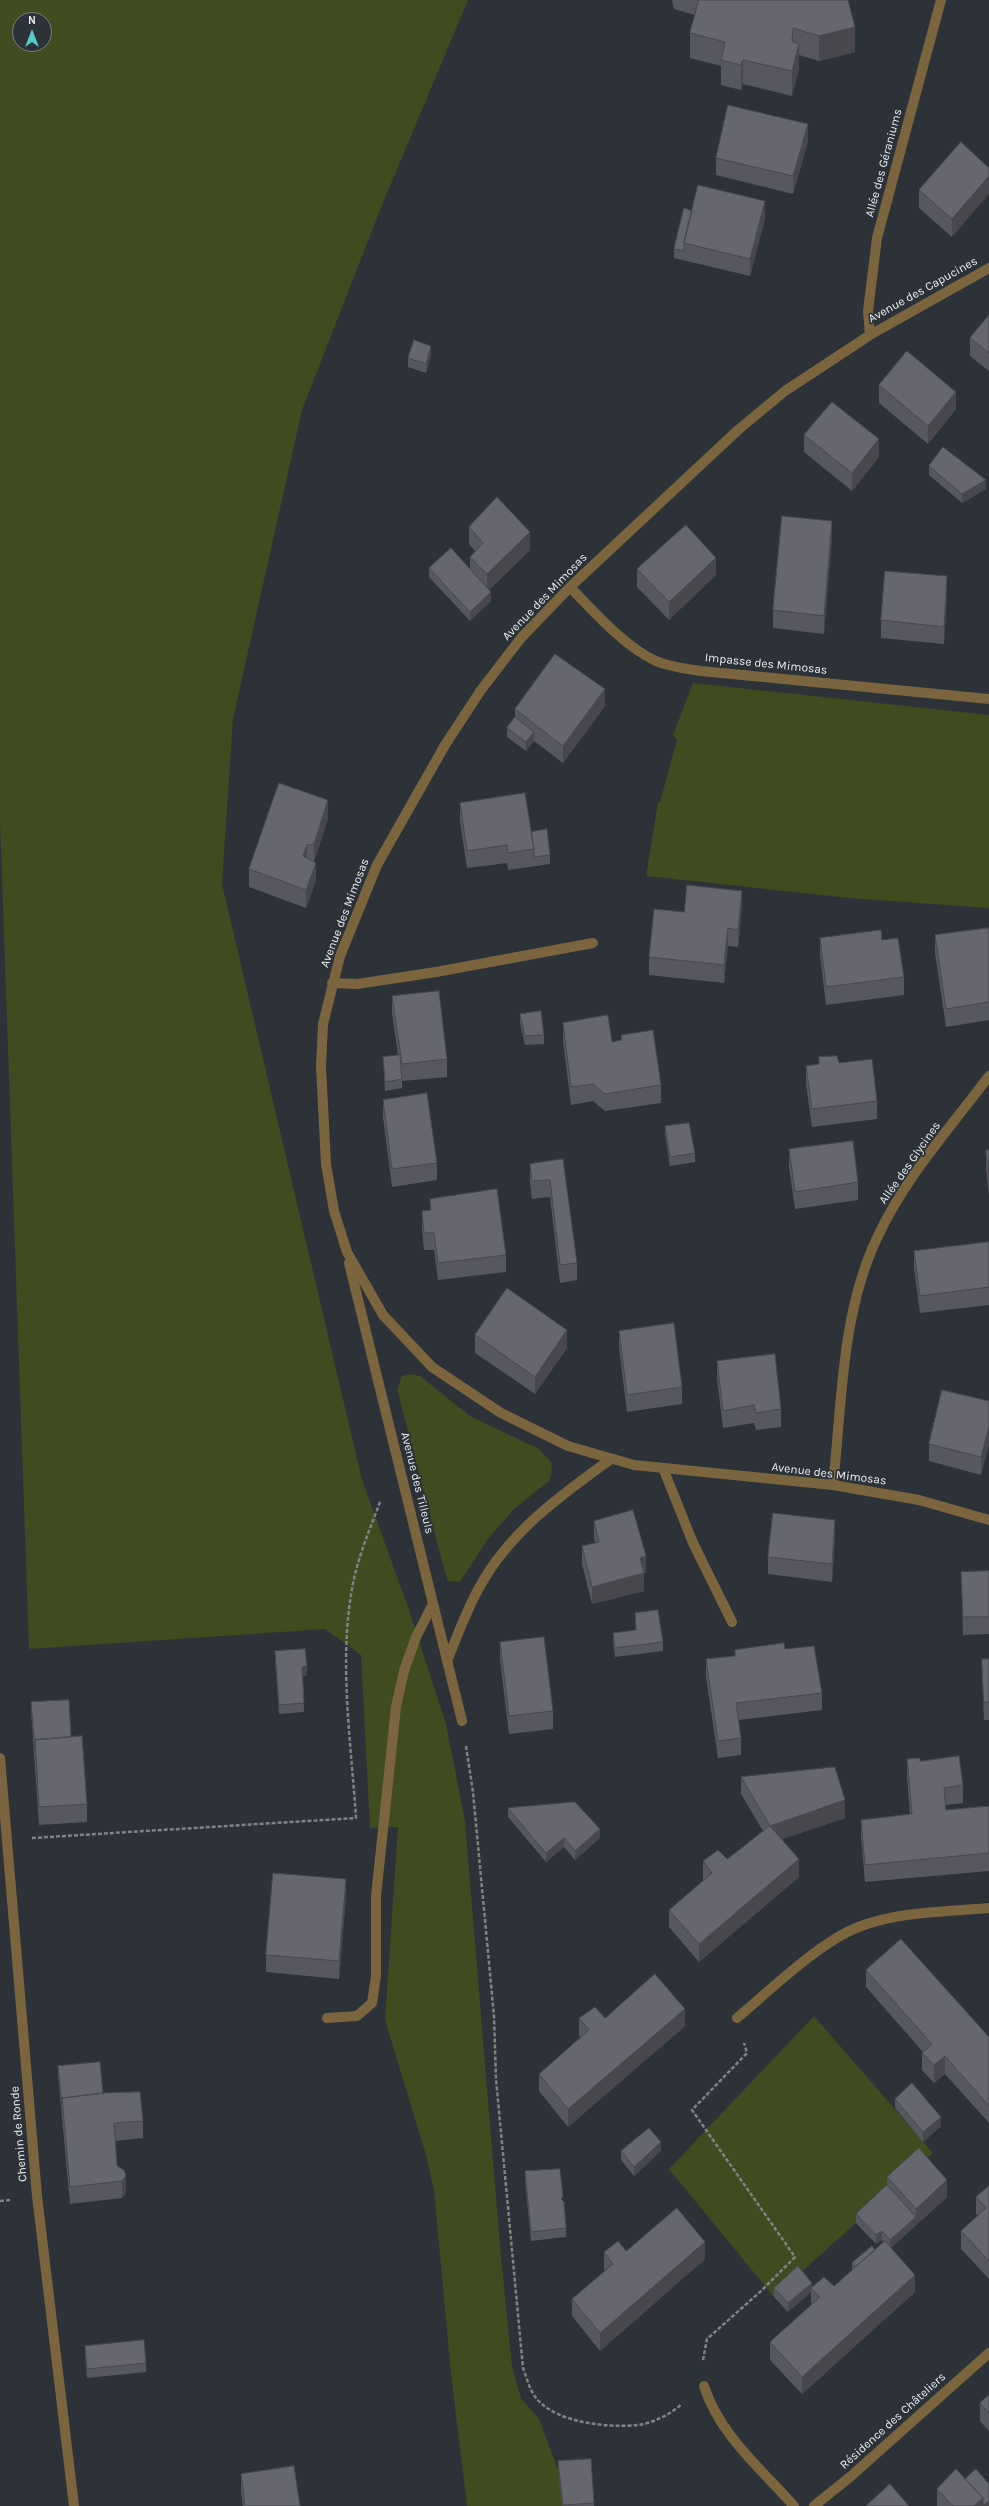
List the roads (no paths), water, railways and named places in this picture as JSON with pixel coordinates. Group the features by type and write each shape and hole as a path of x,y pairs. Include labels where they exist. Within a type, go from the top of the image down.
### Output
{"street":[{"name":"Allée des Géraniums","path":"870,335 868,311 877,238 941,0"},
{"name":"Avenue des Capucines","path":"870,335 989,268"},
{"name":"Avenue des Mimosas","path":"870,335 785,391 738,430 570,587 521,638 481,690 445,745 376,864 340,956 332,983 323,1024 321,1066 322,1118 326,1164 334,1211 347,1252 383,1315 432,1367 501,1413 568,1446 634,1465 833,1485 919,1500 989,1520"},
{"name":"Impasse des Mimosas","path":"570,587 638,650 657,661 673,666 701,671 989,699"},
{"name":"Avenue des Mimosas","path":"332,983 358,984 428,974 593,943"},
{"name":"Allée des Glycines","path":"833,1485 848,1337 860,1283 876,1238 901,1195 989,1076"},
{"name":"Avenue des Tilleuls","path":"347,1252 462,1721"},
{"path":"447,1661 479,1588 511,1542 548,1505 611,1459"},
{"path":"663,1468 693,1543 732,1622"},
{"path":"328,2018 357,2016 372,2003 376,1976 376,1896 396,1707 406,1664 416,1637 433,1604"},
{"name":"Chemin de Ronde","path":"0,1758 37,2196 74,2506"},
{"path":"737,2018 826,1946 856,1928 894,1917 989,1908"},
{"name":"Résidence des Châteliers","path":"814,2506 850,2477 989,2353"},
{"path":"704,2386 711,2408 723,2427 794,2506"}]}
